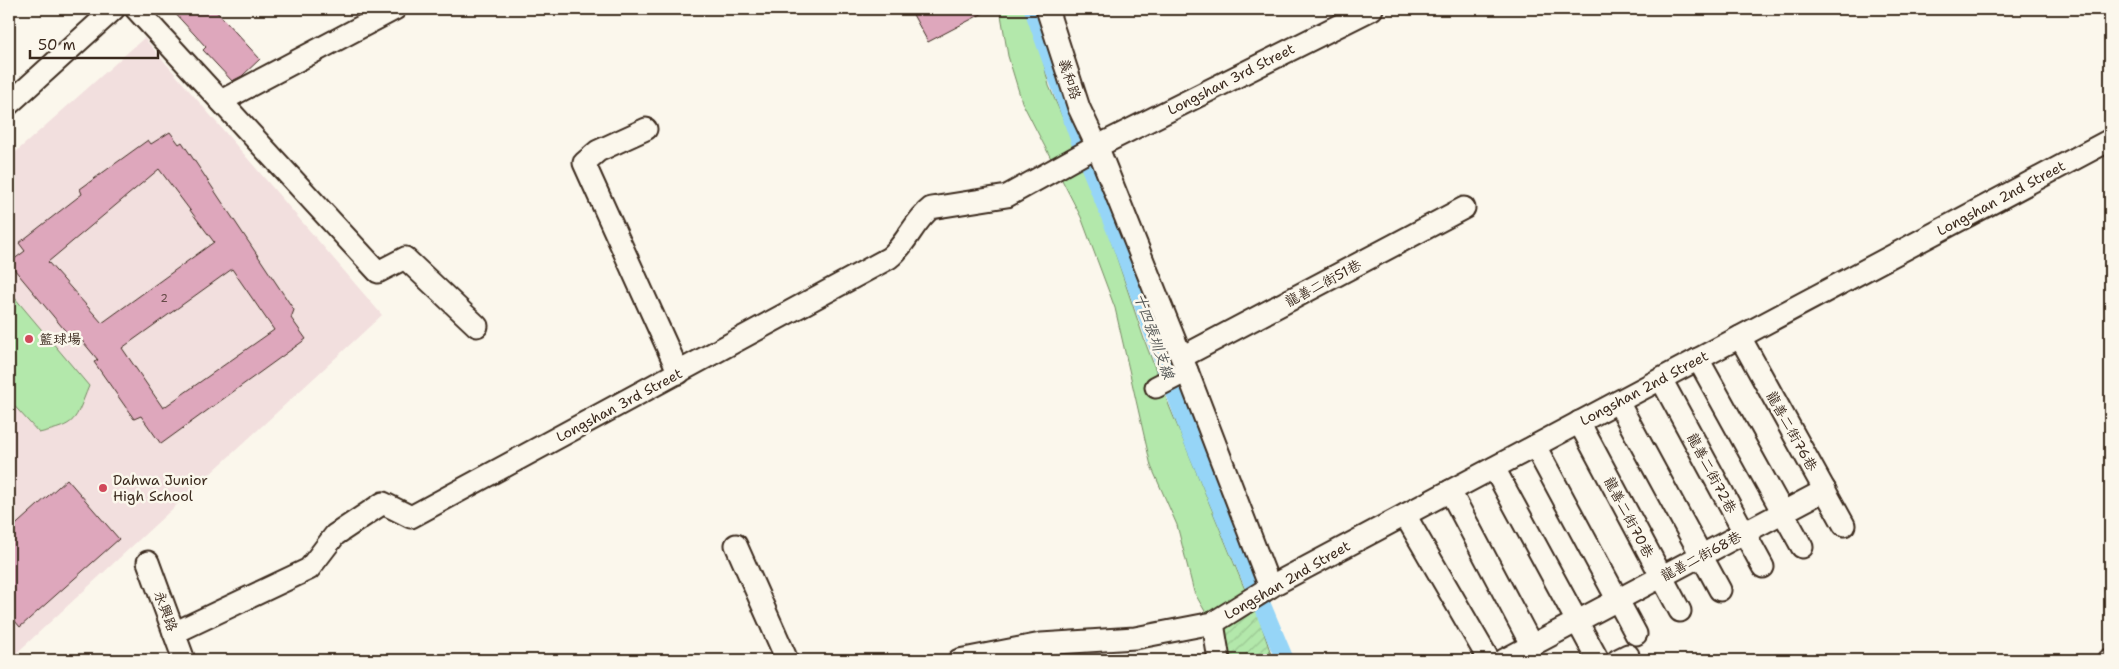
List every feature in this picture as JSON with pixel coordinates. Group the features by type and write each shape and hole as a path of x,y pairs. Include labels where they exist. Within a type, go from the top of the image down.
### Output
{"street":[{"path":"9,104 114,9"},
{"path":"136,9 378,272 405,258 477,326"},
{"path":"221,101 395,9"},
{"name":"義和路","path":"1047,9 1094,148"},
{"name":"Longshan 3rd Street","path":"174,634 309,569 335,535 383,503 411,517 889,258 898,251 923,215 931,208 1007,196 1064,163 1372,9"},
{"path":"646,130 598,152 584,163 679,373"},
{"name":"Longshan 2nd Street","path":"1219,660 1213,624 1270,587 2110,140"},
{"path":"1094,148 1185,364 1270,587"},
{"name":"龍善二街51巷","path":"1156,387 1185,364 1464,208"},
{"name":"龍善二街76巷","path":"1740,337 1844,525"},
{"path":"1698,360 1802,547"},
{"name":"龍善二街72巷","path":"1661,379 1763,568"},
{"path":"1618,402 1720,590"},
{"name":"龍善二街70巷","path":"1579,422 1680,611"},
{"path":"1536,446 1636,634"},
{"path":"1494,468 1598,660"},
{"name":"龍善二街68巷","path":"1504,660 1825,490"},
{"path":"1450,491 1532,646"},
{"path":"1406,515 1489,660"},
{"path":"736,545 787,660"},
{"name":"永興路","path":"148,562 184,660"},
{"path":"959,660 1042,644 1135,638 1213,624"}],"shaded area":[{"name":"Dahwa Junior High School","path":"144,38 382,315 9,660 9,158"}],"green space":[{"path":"1000,9 1029,9 1049,86 1094,190 1144,339 1170,408 1248,597 1210,620 1194,592 1177,525 1151,466 1115,308 1081,217 1022,102 1008,56"},
{"name":"籃球場","path":"9,291 89,386 73,420 61,427 39,433 9,400"},
{"path":"1254,603 1273,660 1224,660 1218,625"}],"building":[{"path":"171,9 214,9 260,59 242,76 232,81 203,50 206,47"},
{"path":"910,9 991,9 928,42"},
{"path":"170,132 179,144 182,142 294,310 291,318 306,339 161,444 141,416 134,419 94,362 98,360 74,331 68,334 9,263 25,251 19,243 82,194 80,189 148,140 151,144","holes":["159,169 214,242 102,323 48,262","232,269 274,330 163,408 122,348"]},
{"path":"67,479 119,539 20,627 9,614 9,531"}],"waterway":[{"name":"十四張圳支線","path":"1033,9 1083,150 1118,236 1190,434 1285,660"}],"place":[{"name":"籃球場","path":"29,339"},
{"name":"Dahwa Junior High School","path":"103,488"}]}
